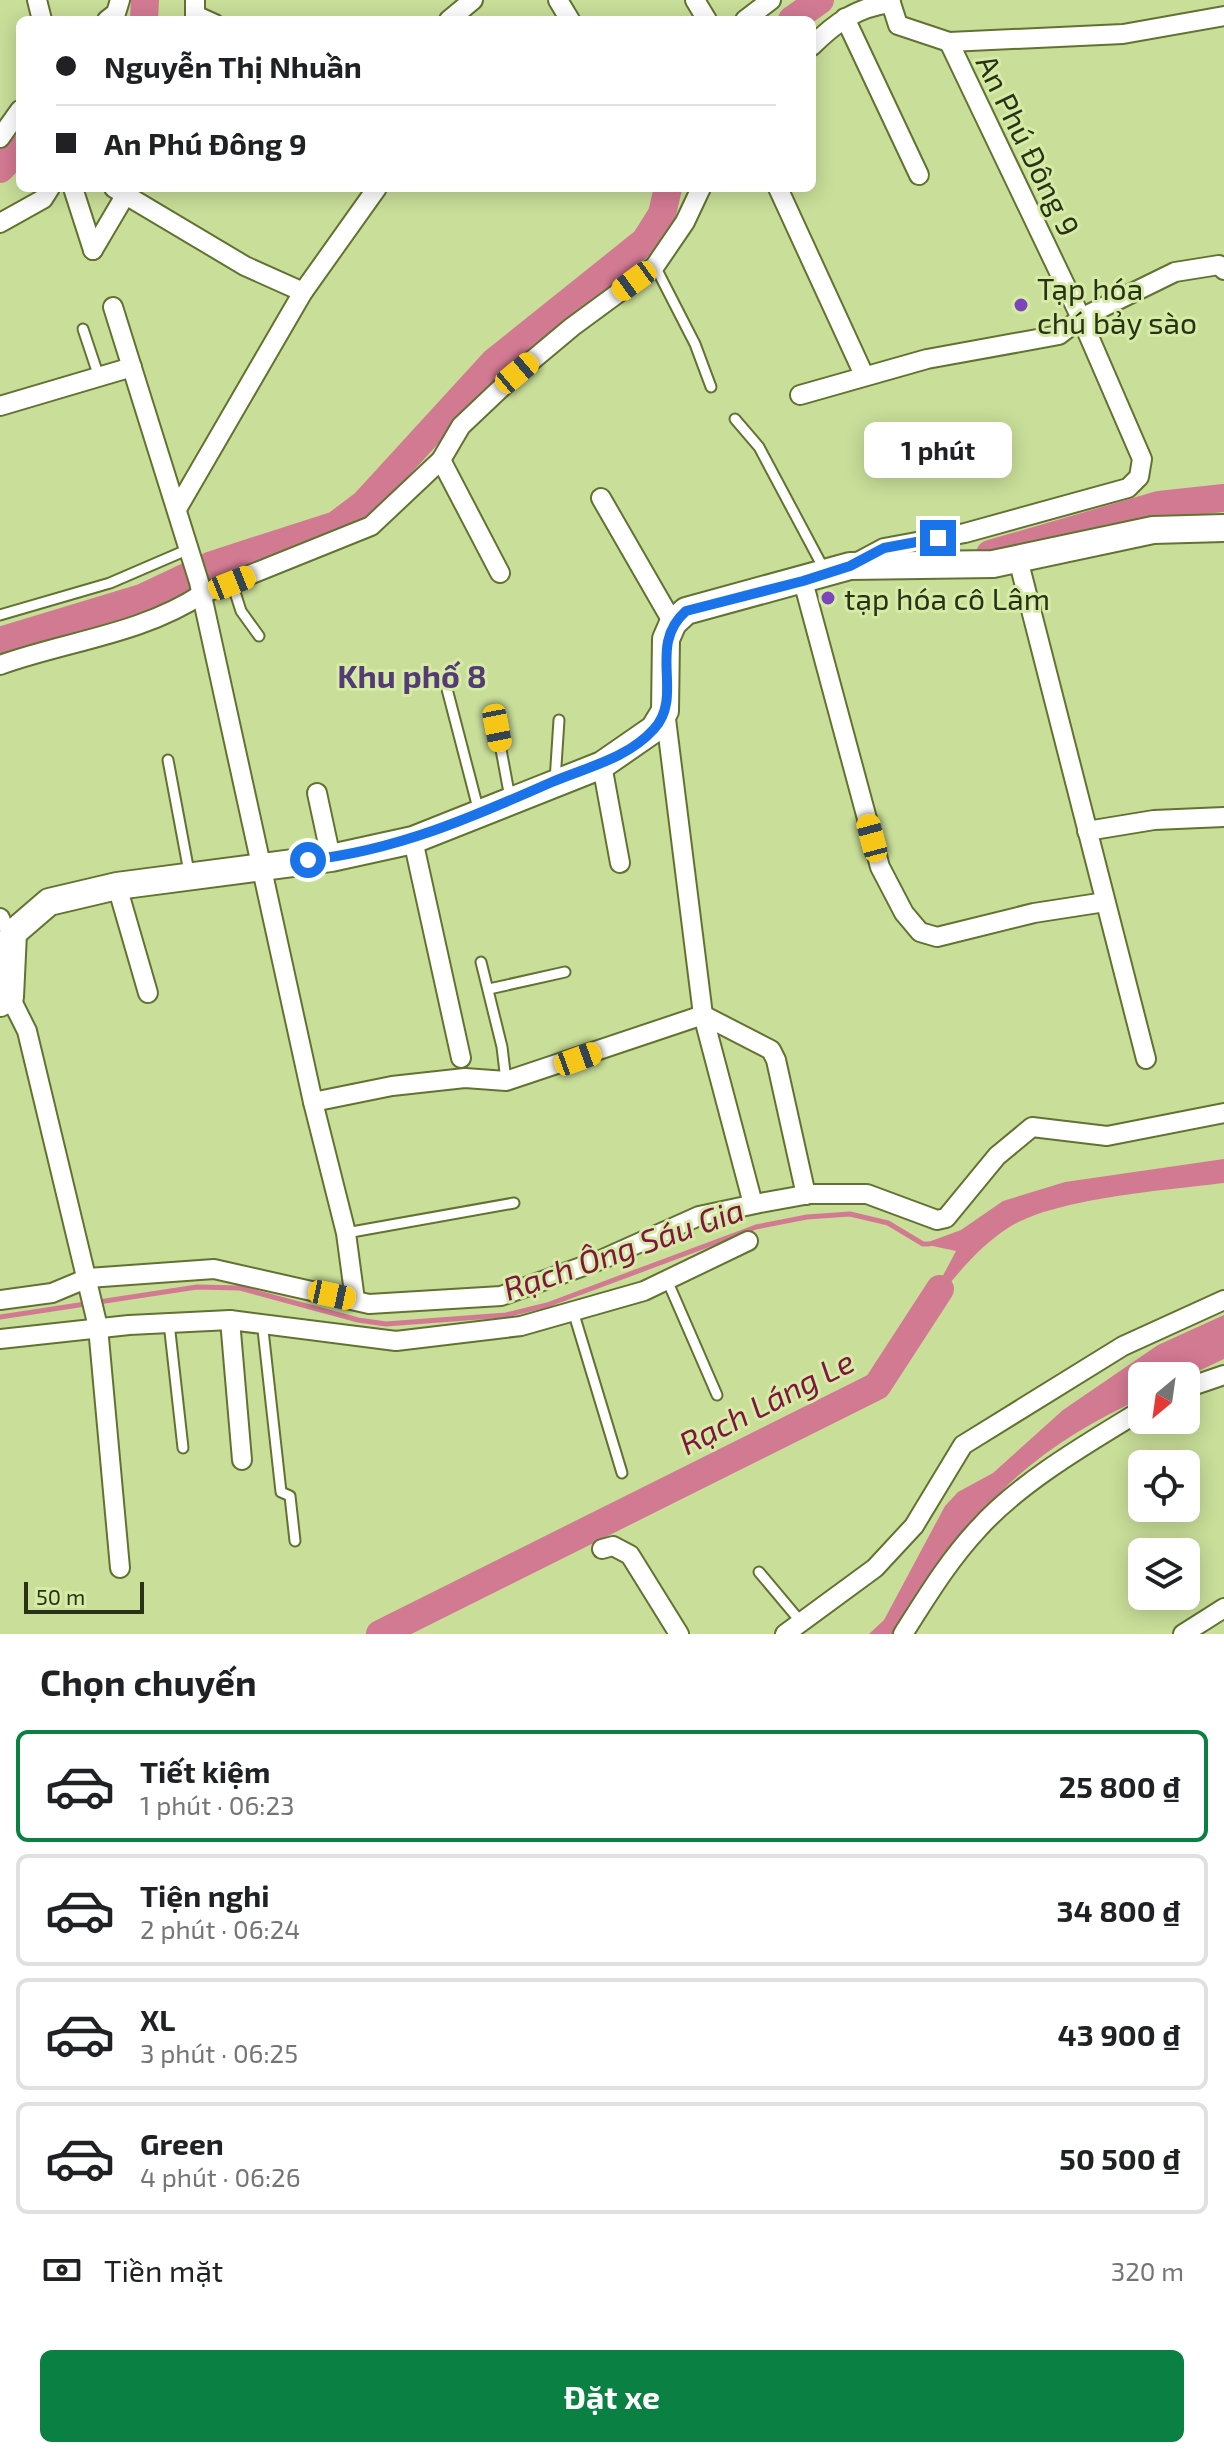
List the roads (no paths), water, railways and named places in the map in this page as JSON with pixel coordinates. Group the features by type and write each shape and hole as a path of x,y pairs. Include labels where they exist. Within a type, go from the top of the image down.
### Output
{"street":[{"path":"454,16 473,0"},
{"path":"750,16 771,0"},
{"path":"816,43 845,18 872,5 890,2 898,25 949,42 1123,34 1224,16"},
{"path":"845,18 919,175"},
{"name":"An Phú Đông 9","path":"826,574 884,548 965,533 1128,488 1139,477 1142,459 1081,318 949,42"},
{"path":"0,138 16,116"},
{"path":"0,223 43,199 47,192"},
{"path":"74,192 93,250 120,192"},
{"path":"122,192 231,258 303,292"},
{"path":"177,509 303,292 374,192"},
{"path":"0,665 76,640 129,629 180,608 200,588 232,583 371,526 441,460 461,426 517,373 572,327 655,266 685,222 699,192"},
{"path":"780,192 864,375"},
{"path":"800,395 927,359 1059,335 1081,318 1175,272 1219,265 1224,270"},
{"path":"113,307 200,588 313,1102 346,1233 355,1300"},
{"path":"0,406 132,367"},
{"path":"441,460 449,469 500,573"},
{"path":"601,498 673,623"},
{"path":"753,1204 703,1015 665,711 666,639 673,623 686,611 826,574 993,564 1153,530 1224,528"},
{"path":"1018,559 1146,1059"},
{"path":"826,574 880,867 904,913 920,932 937,937 1034,913 1105,902"},
{"path":"120,1568 97,1324 27,1031 5,1000 3,923 49,902 117,886 262,864 331,858 413,840 555,781 602,765 654,729 665,711"},
{"path":"602,765 620,863"},
{"path":"317,793 331,858"},
{"path":"1087,831 1154,820 1224,817"},
{"path":"413,840 461,1058"},
{"path":"117,886 148,993"},
{"path":"313,1102 392,1086 465,1078 506,1081 703,1015 771,1050 776,1060 806,1195"},
{"path":"0,1300 52,1293 89,1282 214,1269 369,1304 501,1296 603,1259 699,1216 753,1204 806,1195 867,1194 937,1220 946,1218 997,1156 1032,1127 1107,1136 1224,1113"},
{"path":"0,1339 97,1324 230,1320 262,1321 367,1340 396,1341 521,1326 644,1291 748,1241"},
{"path":"785,1634 875,1568 914,1526 963,1445 1123,1346 1169,1322 1224,1300"},
{"path":"230,1320 242,1460"},
{"path":"1200,1383 1224,1375"},
{"path":"910,1629 979,1527 1041,1475 1128,1419"},
{"path":"602,1549 613,1546 630,1555 679,1634"},
{"path":"1183,1634 1224,1608"}],"lane":[{"path":"655,266 695,344 711,387"},
{"path":"83,329 99,377"},
{"path":"735,419 759,447 826,574"},
{"path":"0,615 110,583 190,553"},
{"path":"232,583 241,611 259,636"},
{"path":"447,689 479,812"},
{"path":"555,781 559,720"},
{"path":"497,728 511,801"},
{"path":"168,760 189,876"},
{"path":"481,962 502,1047 506,1081"},
{"path":"489,989 565,972"},
{"path":"346,1233 514,1203"},
{"path":"667,1280 717,1395"},
{"path":"573,1311 622,1473"},
{"path":"262,1321 281,1492 290,1496 295,1541"},
{"path":"169,1323 183,1448"},
{"path":"759,1572 801,1622"}],"waterway":[{"path":"144,16 145,0"},
{"path":"798,16 820,0"},
{"path":"0,169 16,153"},
{"path":"0,641 142,598 212,565 336,525 364,504 494,362 645,241 662,214 667,192"},
{"path":"990,554 1159,505 1224,498"},
{"name":"Rạch Ông Sáu Gia","path":"0,1317 197,1287 240,1288 358,1320 386,1324 506,1315 547,1305 756,1227 807,1217 850,1214 888,1223 923,1244 929,1244"},
{"name":"Rạch Láng Le","path":"380,1634 877,1386 940,1289"}],"place":[{"name":"Tạp hóa chú bảy sào","path":"1021,305"},
{"name":"tạp hóa cô Lâm","path":"828,598"}],"district":[{"name":"Khu phố 8","path":"412,675"}]}
